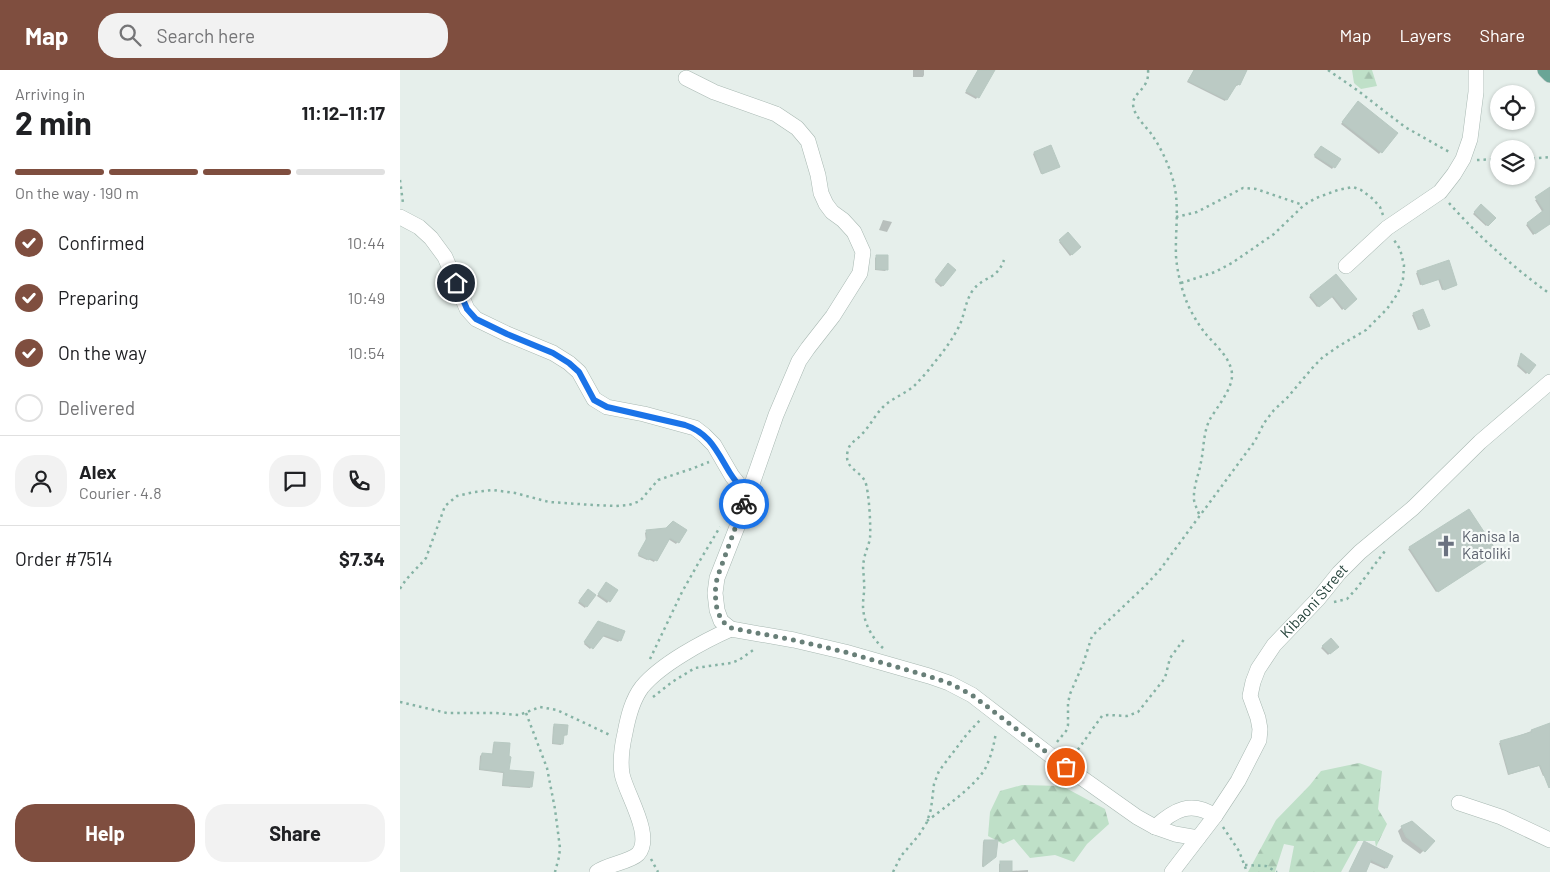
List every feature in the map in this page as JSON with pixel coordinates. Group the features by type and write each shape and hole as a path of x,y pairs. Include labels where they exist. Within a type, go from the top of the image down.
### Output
{"main road":[{"path":"1545,70 1550,75"}],"street":[{"path":"1346,266 1387,228 1440,192 1463,159 1470,139 1474,115 1476,70"},
{"path":"686,78 714,92 776,114 797,128 808,141 813,154 821,193 826,204 854,232 863,252 860,273 843,301 799,361 776,415 717,578 715,593 717,610 722,621 731,628 802,642 949,683 972,695 1136,817 1155,828 1198,838"},
{"path":"402,218 419,227 431,238 444,257 467,309 476,319 553,353 569,363 579,372 594,400 607,407 644,414 695,428 704,434 714,445 732,476 747,495"},
{"name":"Kibaoni Street","path":"1172,872 1215,816 1238,781 1259,740 1258,718 1250,696 1252,682 1274,645 1360,552 1413,508 1480,442 1550,382"},
{"path":"597,872 612,864 628,860 638,854 642,846 639,816 622,775 623,742 634,700 642,687 662,669 708,639 731,628"},
{"path":"1459,803 1501,817 1550,840"},
{"path":"1155,828 1173,812 1183,809 1200,809 1215,816"}],"path":[{"path":"1148,70 1147,81 1134,100 1133,105 1138,117 1153,136 1173,179 1176,192 1176,257 1186,302 1205,332 1225,356 1232,374 1228,390 1214,411 1204,435 1202,460 1194,492 1195,505 1200,514"},
{"path":"1328,70 1351,85 1405,127 1434,145 1463,159 1490,160"},
{"path":"1535,158 1550,157"},
{"path":"400,180 402,218"},
{"path":"1061,763 1057,741 1066,731 1068,725 1070,694 1083,664 1092,636 1149,582 1176,549 1255,441 1264,423 1274,410 1323,357 1366,330 1387,309 1398,293 1403,280 1404,265 1400,249 1387,228 1380,207 1374,199 1362,190 1353,187 1316,198 1304,205 1274,234 1232,263 1215,272 1181,283"},
{"path":"1176,216 1197,212 1243,188 1256,189 1304,205"},
{"path":"1440,192 1469,225 1504,258 1550,294"},
{"path":"883,649 877,642 864,617 865,583 863,568 870,538 867,488 864,480 848,464 848,448 868,428 882,408 914,386 934,363 956,332 966,303 973,291 980,283 995,275 1001,269 1004,260"},
{"path":"400,589 412,571 426,558 445,506 457,496 493,490 515,492 549,502 629,505 640,501 658,480 691,469 720,456"},
{"path":"648,665 655,646 682,592 723,524"},
{"path":"1318,599 1328,602 1338,602 1347,599 1388,545"},
{"path":"1061,763 1102,716 1127,716 1138,712 1165,678 1170,658 1185,638"},
{"path":"652,698 694,668 731,663 758,647"},
{"path":"400,702 447,713 519,715 534,708 548,707 623,742"},
{"path":"927,822 952,802 984,771 991,756 995,712"},
{"path":"893,872 901,856 919,835 927,822 931,809 934,784 939,771 967,734 995,712"},
{"path":"526,713 547,768 555,809 560,848 555,872"},
{"path":"1215,816 1239,851 1247,872"},
{"path":"1245,864 1266,866 1277,872"}],"green space":[{"path":"1352,70 1372,70 1377,86 1361,89 1354,83"},
{"path":"1359,763 1382,771 1378,809 1387,824 1376,847 1375,841 1358,841 1341,872 1289,872 1294,846 1284,844 1275,872 1248,872 1276,820 1321,771"},
{"path":"1022,785 1062,786 1105,809 1109,824 1087,844 1074,862 1055,855 1030,858 1014,839 1003,844 988,836 990,812 1000,791"}],"building":[{"path":"978,70 995,70 979,98 966,91"},
{"path":"1194,70 1247,70 1240,85 1237,84 1227,100 1188,81"},
{"path":"1358,101 1398,133 1382,153 1342,122"},
{"path":"1051,145 1060,167 1042,174 1034,152"},
{"path":"1321,146 1341,159 1335,168 1314,155"},
{"path":"1550,187 1550,224 1535,234 1527,223 1544,210 1535,197"},
{"path":"1481,204 1496,218 1488,226 1474,212"},
{"path":"1068,232 1081,247 1072,255 1059,240"},
{"path":"876,255 888,255 888,270 876,269"},
{"path":"1449,260 1457,285 1444,290 1440,279 1422,285 1417,271"},
{"path":"948,263 956,270 943,286 935,280"},
{"path":"1336,274 1357,299 1345,310 1333,296 1319,307 1310,295"},
{"path":"1423,309 1430,326 1420,330 1413,313"},
{"path":"1521,353 1536,365 1529,374 1518,364"},
{"path":"1469,509 1498,553 1438,592 1409,547"},
{"path":"673,521 687,530 679,543 670,538 657,561 650,558 649,560 638,554 647,538 646,530 666,528"},
{"path":"606,582 618,590 610,602 598,594"},
{"path":"588,589 596,595 587,607 579,601"},
{"path":"598,621 625,631 621,641 604,635 593,649 584,642"},
{"path":"1331,638 1339,647 1330,654 1322,646"},
{"path":"1550,723 1550,787 1540,765 1509,774 1500,741 1532,732 1531,730"},
{"path":"554,724 568,725 567,735 564,735 563,744 553,743"},
{"path":"494,742 510,743 509,756 511,757 509,770 534,772 532,787 503,785 504,772 480,769 482,753 493,754"},
{"path":"1412,821 1435,841 1425,852 1406,837 1401,826"},
{"path":"984,840 998,840 996,857 983,867"},
{"path":"1364,841 1393,856 1387,868 1371,860 1366,872 1349,872"},
{"path":"1000,861 1012,861 1012,872 1000,872"}],"way so far":[{"path":"744,504 717,578 715,593 717,610 722,621 731,628 845,652 949,683 972,695 1066,767"}],"place":[{"name":"Kanisa la Katoliki","path":"1446,546"}],"route":[{"path":"456,283 467,309 476,319 488,326 553,353 569,363 579,372 594,400 607,407 644,414 695,428 704,434 714,445 732,476 747,495 744,504"}]}
